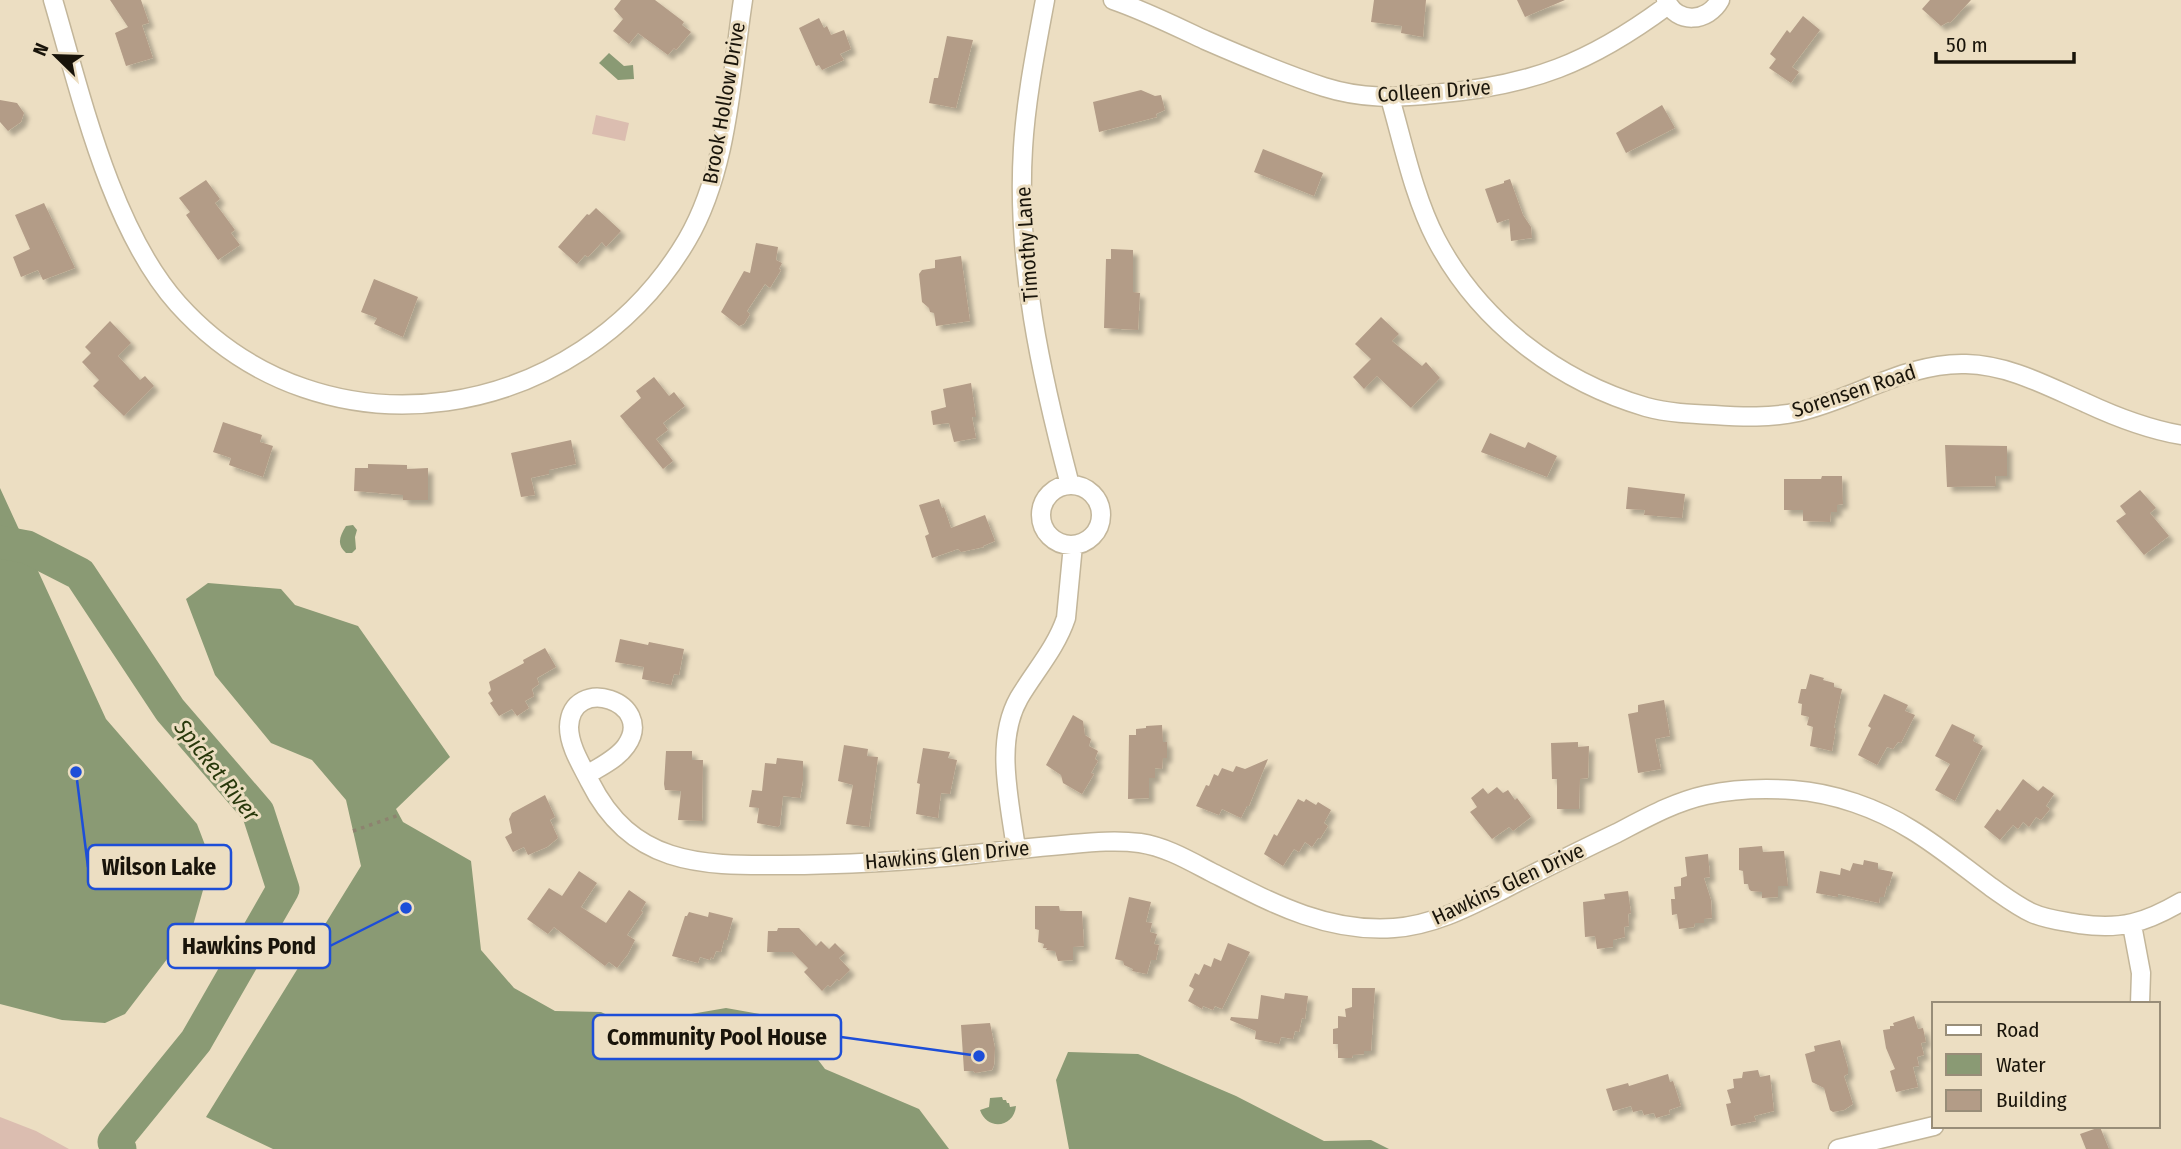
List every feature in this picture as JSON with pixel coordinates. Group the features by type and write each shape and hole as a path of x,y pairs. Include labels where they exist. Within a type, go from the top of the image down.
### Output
{"street":[{"name":"Brook Hollow Drive","path":"53,0 85,110 113,191 152,268 177,303 208,333 243,358 281,378 321,393 363,402 405,406 459,400 531,380 568,360 603,335 635,307 663,275 687,239 705,201 718,158 743,0"},
{"name":"Timothy Lane","path":"1045,0 1026,117 1022,202 1026,262 1035,327 1053,418 1070,485"},
{"name":"Colleen Drive","path":"1113,0 1286,74 1326,88 1390,98 1474,91 1516,83 1552,72 1593,54 1635,30 1667,3 1682,17 1692,18 1709,13 1720,0"},
{"name":"Sorensen Road","path":"1390,98 1422,206 1451,266 1496,320 1523,344 1552,364 1617,397 1647,407 1680,413 1760,417 1798,412 1836,401 1927,368 1966,364 1988,366 2026,377 2129,422 2181,435"},
{"path":"1070,485 1093,493 1100,506 1101,516 1100,526 1095,534 1083,543 1073,545 1054,540 1044,528 1041,519 1043,504 1048,495 1056,489 1070,485"},
{"path":"1016,849 1007,775 1008,727 1017,701 1063,628 1073,545"},
{"name":"Hawkins Glen Drive","path":"587,775 600,801 621,826 650,845 695,862 726,866 898,862 1109,841 1150,845 1179,855 1279,906 1306,917 1348,927 1391,928 1427,922 1464,909 1643,819 1684,802 1728,791 1794,790 1844,800 1891,818 1914,831 2008,899 2038,915 2100,926 2132,925 2181,902"},
{"path":"2132,925 2141,973 2140,1002"},
{"path":"1838,1149 1932,1126"}],"path":[{"path":"353,831 400,815"}],"shaded area":[{"path":"596,115 629,123 625,141 592,134"},
{"path":"0,1117 36,1131 69,1149 0,1149"}],"water":[{"path":"609,53 624,66 633,65 634,79 618,80 599,63"},
{"path":"0,488 106,719 197,824 205,845 205,883 187,947 174,950 125,1014 105,1023 62,1020 0,1004"},
{"path":"353,525 357,530 356,549 352,553 346,553 340,543 341,537 346,526"},
{"path":"208,583 281,589 295,605 358,626 450,757 396,809 403,822 471,861 481,950 514,988 555,1011 601,1012 634,1028 656,1020 726,1008 787,1019 825,1069 919,1109 949,1149 273,1149 206,1117 361,866 346,800 312,760 271,743 215,675 186,599"},
{"path":"1068,1052 1138,1054 1236,1096 1324,1141 1371,1140 1389,1149 1069,1149 1056,1080"},
{"path":"1002,1097 1010,1107 1016,1106 1014,1113 1006,1122 994,1124 983,1117 980,1110 989,1107 990,1098"}],"building":[{"path":"110,0 141,0 149,23 142,25 153,58 126,66 115,33 128,27"},
{"path":"621,0 655,0 684,22 682,25 691,32 676,50 674,48 668,55 638,33 629,44 613,31 623,19 614,9"},
{"path":"1374,0 1426,0 1423,37 1401,33 1402,26 1371,22"},
{"path":"1517,0 1565,0 1525,17"},
{"path":"1930,0 1971,0 1950,23 1941,26 1922,9"},
{"path":"1803,16 1820,30 1792,67 1799,72 1791,83 1769,68 1776,59 1770,54 1787,30 1790,33"},
{"path":"819,18 831,35 844,30 851,49 840,54 844,60 822,70 819,65 816,66 799,28"},
{"path":"947,36 973,40 956,108 929,103 934,78 938,78"},
{"path":"1141,90 1155,96 1161,95 1165,110 1156,114 1157,117 1099,132 1093,102"},
{"path":"0,100 17,103 24,113 21,122 8,131 0,122"},
{"path":"1662,105 1675,128 1626,153 1616,133"},
{"path":"1263,149 1323,173 1314,196 1254,172"},
{"path":"1510,179 1523,215 1531,227 1532,238 1511,241 1509,219 1497,223 1485,189"},
{"path":"206,180 220,199 215,203 235,230 231,233 240,245 218,260 186,215 190,212 179,198"},
{"path":"44,203 75,268 43,280 38,270 21,277 13,257 30,249 15,215"},
{"path":"596,208 621,231 606,247 602,242 577,264 558,247 587,214"},
{"path":"756,243 778,247 776,260 782,263 779,269 781,270 770,288 765,284 747,311 750,314 744,324 739,326 721,312 744,271 750,273"},
{"path":"1111,249 1133,250 1133,292 1140,293 1138,330 1104,328 1106,259 1111,259"},
{"path":"961,256 970,321 936,326 934,313 922,302 919,274 922,270 935,268 935,260"},
{"path":"374,279 418,297 403,337 374,324 377,318 361,312"},
{"path":"1381,317 1399,334 1392,341 1422,366 1426,362 1440,378 1411,408 1377,376 1364,389 1353,377 1371,359 1355,344"},
{"path":"110,321 131,343 118,356 140,380 145,376 154,386 124,416 93,386 99,380 82,362 91,353 85,347"},
{"path":"654,377 669,396 674,392 685,406 663,423 668,430 656,439 673,461 663,469 620,416 641,398 636,391"},
{"path":"971,383 976,438 954,442 949,423 933,425 931,411 946,407 943,389"},
{"path":"223,422 262,435 260,442 273,446 263,477 229,465 231,458 213,452"},
{"path":"1490,433 1525,448 1528,442 1557,456 1547,477 1481,452"},
{"path":"571,440 576,464 549,470 549,474 531,478 535,495 521,497 511,453"},
{"path":"1945,445 2007,446 2007,476 1995,476 1996,486 1947,487"},
{"path":"368,464 407,465 407,469 428,468 428,500 403,500 403,495 354,491 355,468 368,468"},
{"path":"1822,476 1842,476 1843,504 1837,505 1837,512 1831,512 1830,522 1803,521 1803,510 1784,510 1784,479 1821,479"},
{"path":"1628,487 1685,494 1682,518 1644,515 1645,510 1626,509"},
{"path":"2140,490 2156,508 2150,513 2169,536 2144,555 2116,521 2126,514 2120,506"},
{"path":"939,499 951,528 985,515 995,541 984,547 961,552 958,549 932,558 925,536 929,534 919,505"},
{"path":"620,639 684,649 679,675 674,674 671,685 642,679 644,667 615,662"},
{"path":"545,648 556,667 537,678 539,684 532,689 534,696 525,701 529,708 517,716 512,709 499,716 490,703 493,701 488,693 491,690 489,682"},
{"path":"1810,674 1824,678 1823,680 1834,683 1834,687 1842,689 1832,751 1810,746 1813,727 1807,725 1809,717 1801,715 1802,704 1798,703 1801,689 1806,689"},
{"path":"1884,694 1908,705 1905,711 1915,715 1901,743 1898,742 1893,749 1887,747 1877,765 1858,755 1871,728 1868,726"},
{"path":"1664,700 1670,736 1655,739 1661,769 1638,773 1628,714 1638,712 1638,705"},
{"path":"1073,715 1083,721 1085,735 1091,739 1089,746 1098,751 1095,759 1098,761 1091,773 1094,774 1082,794 1063,783 1061,775 1046,765"},
{"path":"1952,724 1975,735 1973,741 1983,746 1955,801 1935,790 1950,764 1935,756"},
{"path":"1162,725 1163,742 1167,742 1167,758 1163,758 1162,769 1155,768 1155,778 1149,778 1149,798 1128,799 1129,735 1136,735 1136,729"},
{"path":"1578,742 1578,747 1589,746 1588,778 1580,779 1579,809 1557,809 1557,779 1552,779 1551,743"},
{"path":"844,745 868,749 867,756 878,757 869,827 846,824 853,785 838,781"},
{"path":"923,748 950,752 948,758 957,760 950,794 941,793 938,818 916,814 920,784 917,783"},
{"path":"666,751 692,751 692,760 703,760 702,821 678,820 681,791 665,790"},
{"path":"777,758 803,761 800,798 783,796 778,827 757,823 759,808 749,807 752,790 762,791 765,763 776,764"},
{"path":"1268,759 1249,806 1241,818 1222,809 1219,815 1196,806 1206,785 1209,786 1214,774 1218,776 1222,768 1233,772 1236,766 1245,769"},
{"path":"2023,779 2038,791 2043,786 2054,794 2046,806 2050,809 2041,820 2036,817 2029,827 2023,822 2018,829 2013,825 2000,840 1984,827 1997,809 2000,811"},
{"path":"1497,787 1503,793 1508,790 1531,817 1513,831 1509,827 1492,839 1470,812 1477,807 1471,798 1483,788 1488,794"},
{"path":"545,795 555,817 550,820 558,838 547,847 528,855 524,847 513,852 505,837 512,833 509,819 512,813"},
{"path":"1298,799 1304,802 1306,799 1316,805 1318,802 1331,810 1324,823 1328,826 1312,847 1305,842 1299,852 1294,849 1283,866 1264,854"},
{"path":"1762,846 1763,852 1784,851 1788,886 1778,886 1778,897 1762,898 1762,892 1751,891 1748,884 1744,884 1743,871 1739,870 1739,848"},
{"path":"1708,854 1710,877 1704,878 1711,900 1712,918 1704,919 1704,923 1695,923 1694,927 1679,929 1677,914 1672,915 1671,899 1675,899 1674,887 1681,886 1681,878 1687,876 1685,857"},
{"path":"1864,860 1878,863 1878,869 1893,872 1889,886 1884,897 1880,897 1879,903 1838,894 1838,897 1816,893 1820,871 1840,875 1841,868 1850,871 1853,863 1863,865"},
{"path":"579,871 597,883 581,907 606,923 629,890 646,902 641,911 643,912 627,935 635,940 617,968 609,962 605,966 554,927 548,934 527,919 549,888 562,896"},
{"path":"1628,891 1631,913 1628,914 1629,926 1624,927 1625,937 1613,940 1613,947 1597,949 1595,936 1585,937 1583,902 1605,899 1604,894"},
{"path":"1129,897 1151,902 1146,922 1152,923 1150,932 1157,934 1154,944 1159,945 1156,960 1151,960 1147,974 1132,971 1123,961 1115,959"},
{"path":"1035,906 1059,906 1060,911 1082,911 1084,946 1073,947 1073,960 1058,961 1055,951 1046,950 1047,948 1043,948 1044,944 1038,942"},
{"path":"689,912 708,917 709,912 733,918 727,940 724,940 721,952 716,951 713,959 700,957 698,963 672,956 685,916"},
{"path":"778,928 799,928 816,946 821,941 829,949 835,943 845,953 839,958 850,970 839,981 837,979 822,991 804,972 808,968 792,952 767,952 768,931 777,931"},
{"path":"1228,943 1250,952 1222,1009 1215,1006 1213,1010 1203,1006 1202,1009 1188,1001 1194,989 1189,986 1195,973 1199,975 1204,964 1211,967 1214,958 1221,961"},
{"path":"1352,988 1375,988 1371,1051 1353,1055 1352,1058 1338,1058 1338,1044 1333,1044 1333,1029 1338,1028 1338,1016 1346,1017 1345,1009 1352,1007"},
{"path":"1285,993 1308,996 1305,1019 1302,1018 1299,1032 1295,1031 1293,1039 1281,1037 1279,1044 1255,1039 1256,1031 1230,1020 1231,1017 1258,1019 1261,995 1284,999"},
{"path":"1914,1016 1918,1029 1923,1028 1926,1042 1921,1043 1924,1055 1917,1057 1919,1066 1913,1067 1918,1087 1896,1092 1890,1071 1895,1069 1886,1048 1883,1030 1890,1029 1890,1026 1894,1026 1893,1023"},
{"path":"990,1023 995,1048 992,1070 975,1073 964,1071 961,1025"},
{"path":"1840,1040 1848,1068 1848,1074 1844,1076 1853,1104 1844,1110 1833,1112 1830,1110 1824,1088 1812,1082 1805,1054 1815,1051 1814,1046"},
{"path":"1758,1070 1760,1077 1770,1075 1774,1111 1754,1116 1756,1121 1731,1126 1726,1104 1731,1103 1727,1090 1734,1088 1733,1079 1742,1078 1743,1072"},
{"path":"1668,1074 1681,1106 1669,1110 1670,1114 1656,1118 1654,1113 1644,1115 1642,1110 1633,1112 1631,1106 1613,1111 1606,1089 1628,1083 1629,1086"},
{"path":"2100,1128 2109,1149 2086,1149 2080,1134"}],"waterway":[{"name":"Spicket River","path":"0,542 27,547 80,574 170,710 258,812 283,889 196,1041 114,1142 120,1149"}],"place":[{"name":"Wilson Lake","path":"76,772"},
{"name":"Hawkins Pond","path":"406,908"},
{"name":"Community Pool House","path":"979,1056"}]}
